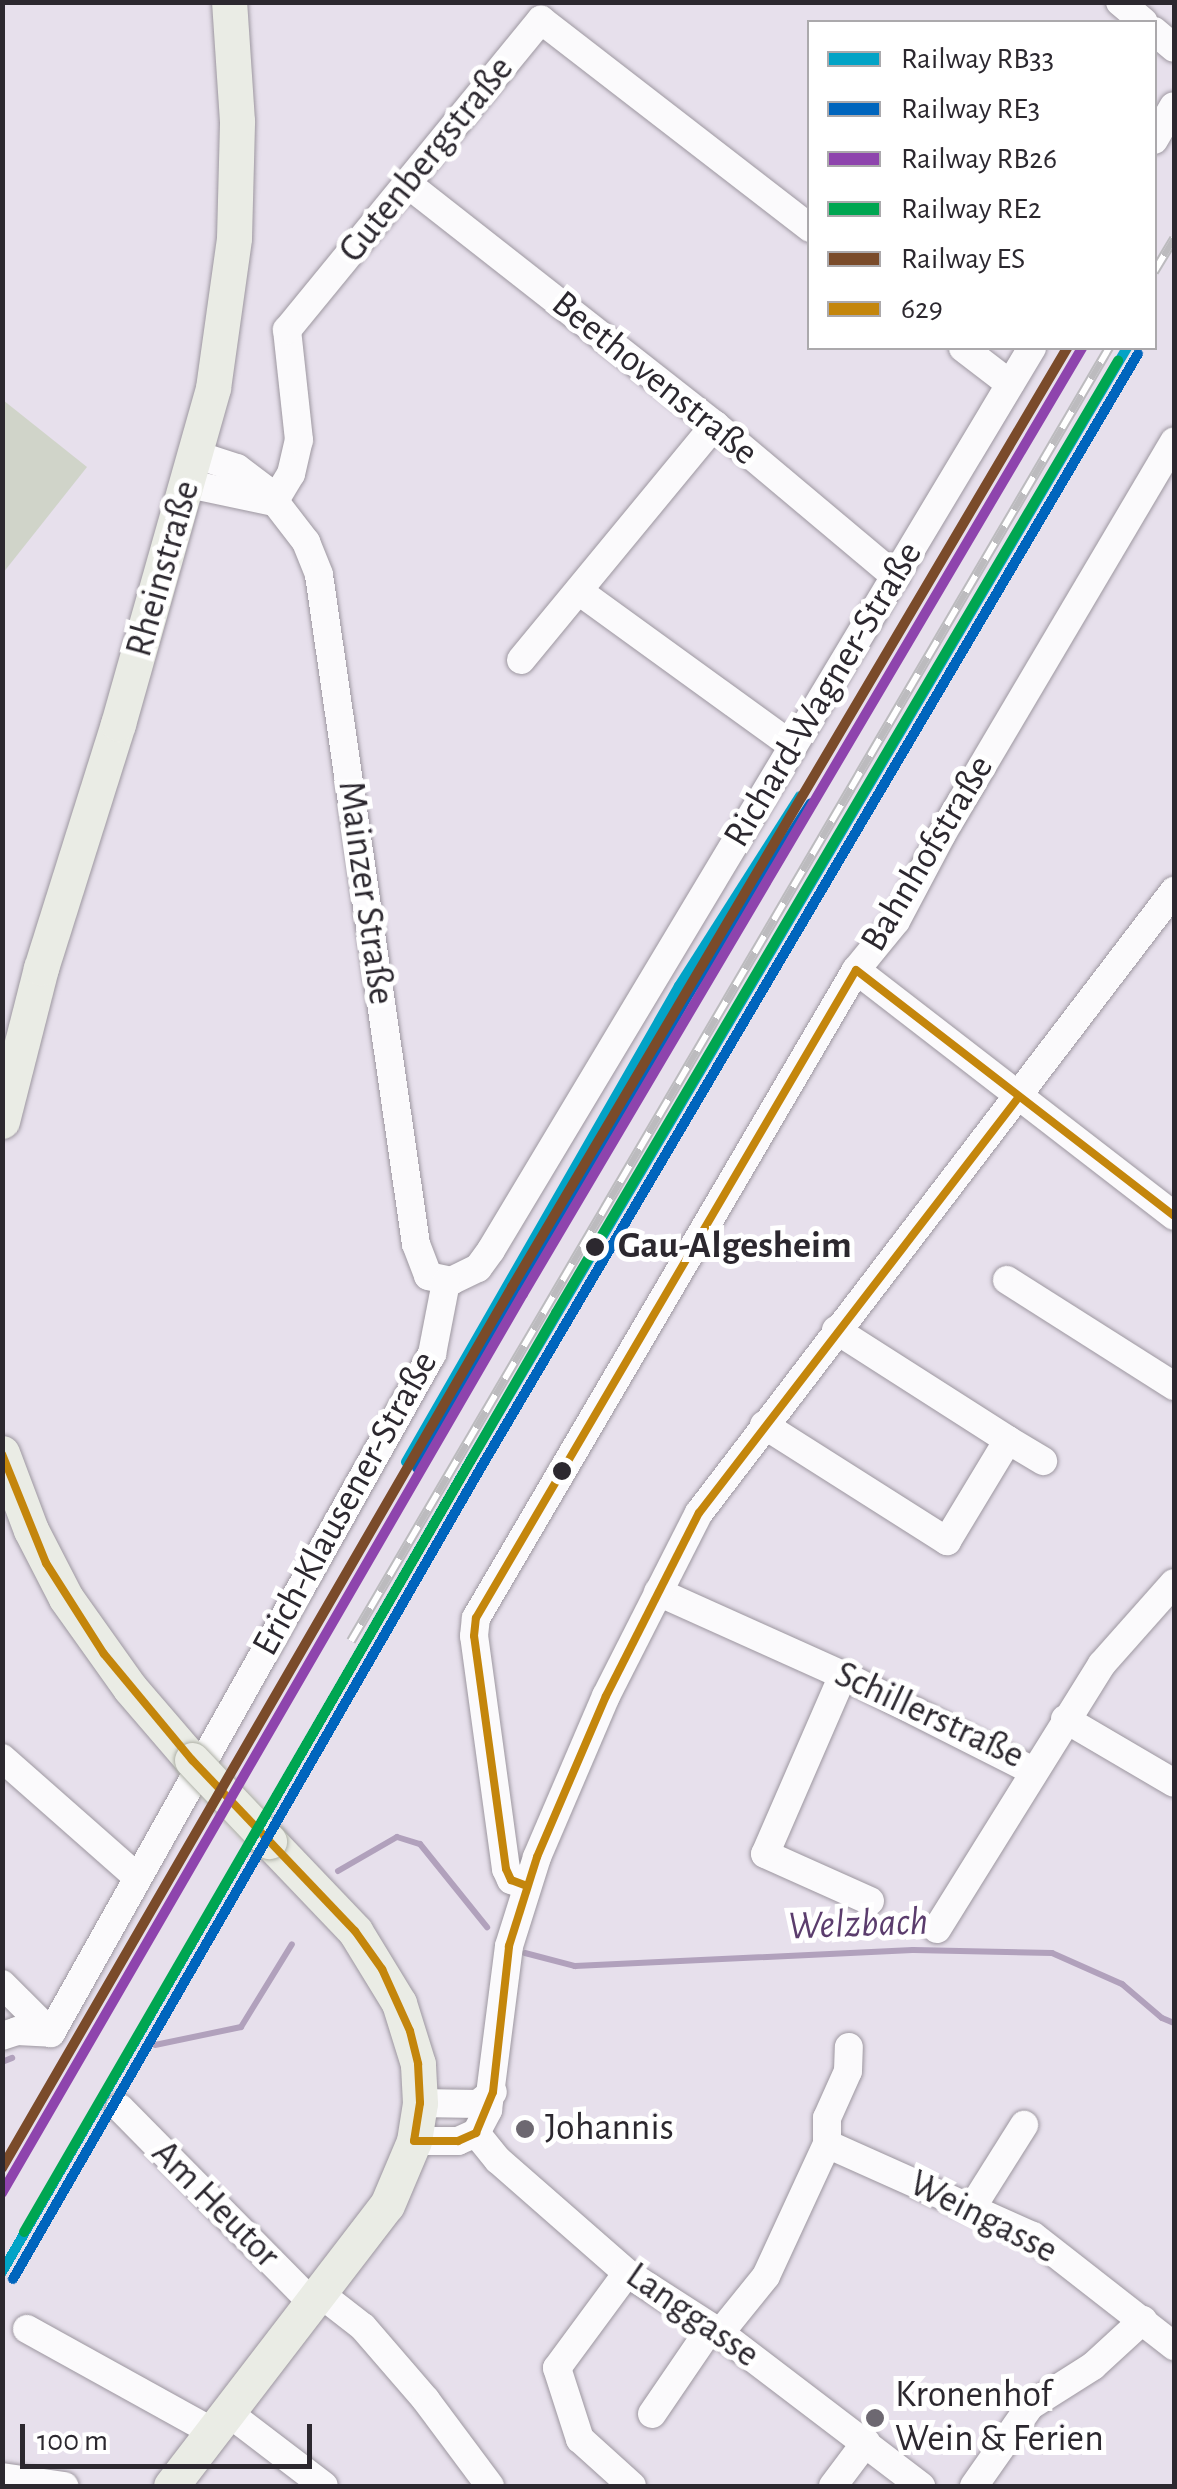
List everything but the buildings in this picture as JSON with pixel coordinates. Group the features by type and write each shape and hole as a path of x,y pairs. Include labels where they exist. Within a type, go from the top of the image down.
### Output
{"main road":[{"name":"Rheinstraße","path":"2,1121 41,968 193,470 219,354 234,238 237,121 229,2"},
{"path":"5,1466 66,1598 130,1688 192,1760 355,1931 382,1969 410,2030 418,2064 420,2103 414,2141 386,2205 171,2486"}],"street":[{"path":"1120,2 1142,20"},
{"name":"Gutenbergstraße","path":"274,502 291,474 299,440 287,330 541,20 807,226"},
{"path":"1157,135 1174,106"},
{"name":"Beethovenstraße","path":"409,185 714,426 896,577"},
{"path":"966,350 1010,384"},
{"name":"Richard-Wagner-Straße","path":"446,1282 472,1272 491,1250 1031,350"},
{"path":"521,660 714,426"},
{"name":"Bahnhofstraße","path":"527,1886 511,1880 506,1869 474,1636 476,1618 856,970 896,921 942,834 1174,442"},
{"name":"Mainzer Straße","path":"193,470 226,463 254,478 306,542 319,574 416,1244 422,1269 435,1280 446,1282"},
{"path":"580,592 793,746"},
{"path":"414,2141 437,2144 476,2133 493,2092 509,1946 527,1886 606,1696 699,1513 1174,891"},
{"path":"856,970 1174,1216"},
{"path":"1007,1280 1174,1386"},
{"name":"Erich-Klausener-Straße","path":"51,2033 432,1354 446,1282"},
{"path":"836,1330 1044,1461"},
{"path":"764,1425 947,1540 1008,1440"},
{"path":"1066,1720 1102,1664 1174,1583"},
{"name":"Schillerstraße","path":"658,1592 843,1675 1033,1771 1066,1720 1174,1783"},
{"path":"843,1675 765,1854 870,1901"},
{"path":"2,1758 138,1877"},
{"path":"937,1929 1033,1771"},
{"path":"2,1984 51,2033"},
{"path":"2,2036 16,2031 51,2033"},
{"path":"652,2414 715,2331 766,2276 828,2144 827,2118 848,2071 849,2048"},
{"path":"420,2103 478,2104 493,2092"},
{"name":"Am Heutor","path":"120,2108 314,2296 363,2327 426,2400 490,2486"},
{"path":"973,2206 1024,2125"},
{"name":"Langgasse","path":"476,2133 498,2160 627,2273 715,2331 921,2486"},
{"name":"Weingasse","path":"828,2144 1033,2236 1174,2346"},
{"path":"627,2273 557,2368 580,2438 632,2486"},
{"path":"974,2486 1030,2406 1093,2366 1142,2320"},
{"path":"27,2329 218,2421 324,2486"},
{"path":"833,2486 866,2442"},
{"path":"2,2478 64,2486"}],"shaded area":[{"path":"3,400 87,467 3,573"}],"waterway":[{"name":"Welzbach","path":"338,1871 397,1837 420,1844 487,1927"},
{"name":"Welzbach","path":"155,2045 241,2027 292,1944"},
{"name":"Welzbach","path":"525,1953 575,1966 913,1950 1052,1953 1122,1984 1162,2018 1174,2023"},
{"name":"Welzbach","path":"2,2062 12,2058"}],"railway":[{"path":"1157,267 1174,239"},
{"path":"351,1641 1108,350"}],"rail line":[{"name":"ES","path":"2,2168 512,1287 1066,350"},
{"name":"RB26","path":"2,2193 523,1294 1081,350"},
{"name":"RB33","path":"2,2272 472,1458 1126,350"},
{"name":"RE3","path":"13,2279 483,1464 1138,354"},
{"name":"RE2","path":"24,2232 556,1313 1118,361"},
{"name":"RB33","path":"406,1462 679,986 800,796"},
{"name":"RE3","path":"417,1468 690,992 811,803"}],"transit line":[{"name":"629","path":"856,970 1174,1216"},
{"name":"629","path":"527,1886 511,1880 506,1869 474,1636 476,1618 856,970"},
{"name":"629","path":"2,1454 46,1563 104,1654 192,1760 355,1931 382,1969 410,2031 418,2064 420,2103 414,2141 458,2141 476,2133 493,2092 509,1946 537,1857 606,1696 699,1513 1018,1098"}],"place":[{"name":"Gau-Algesheim","path":"595,1247"},
{"name":"Johannis","path":"525,2129"},
{"name":"Kronenhof Wein & Ferien","path":"875,2418"}]}
